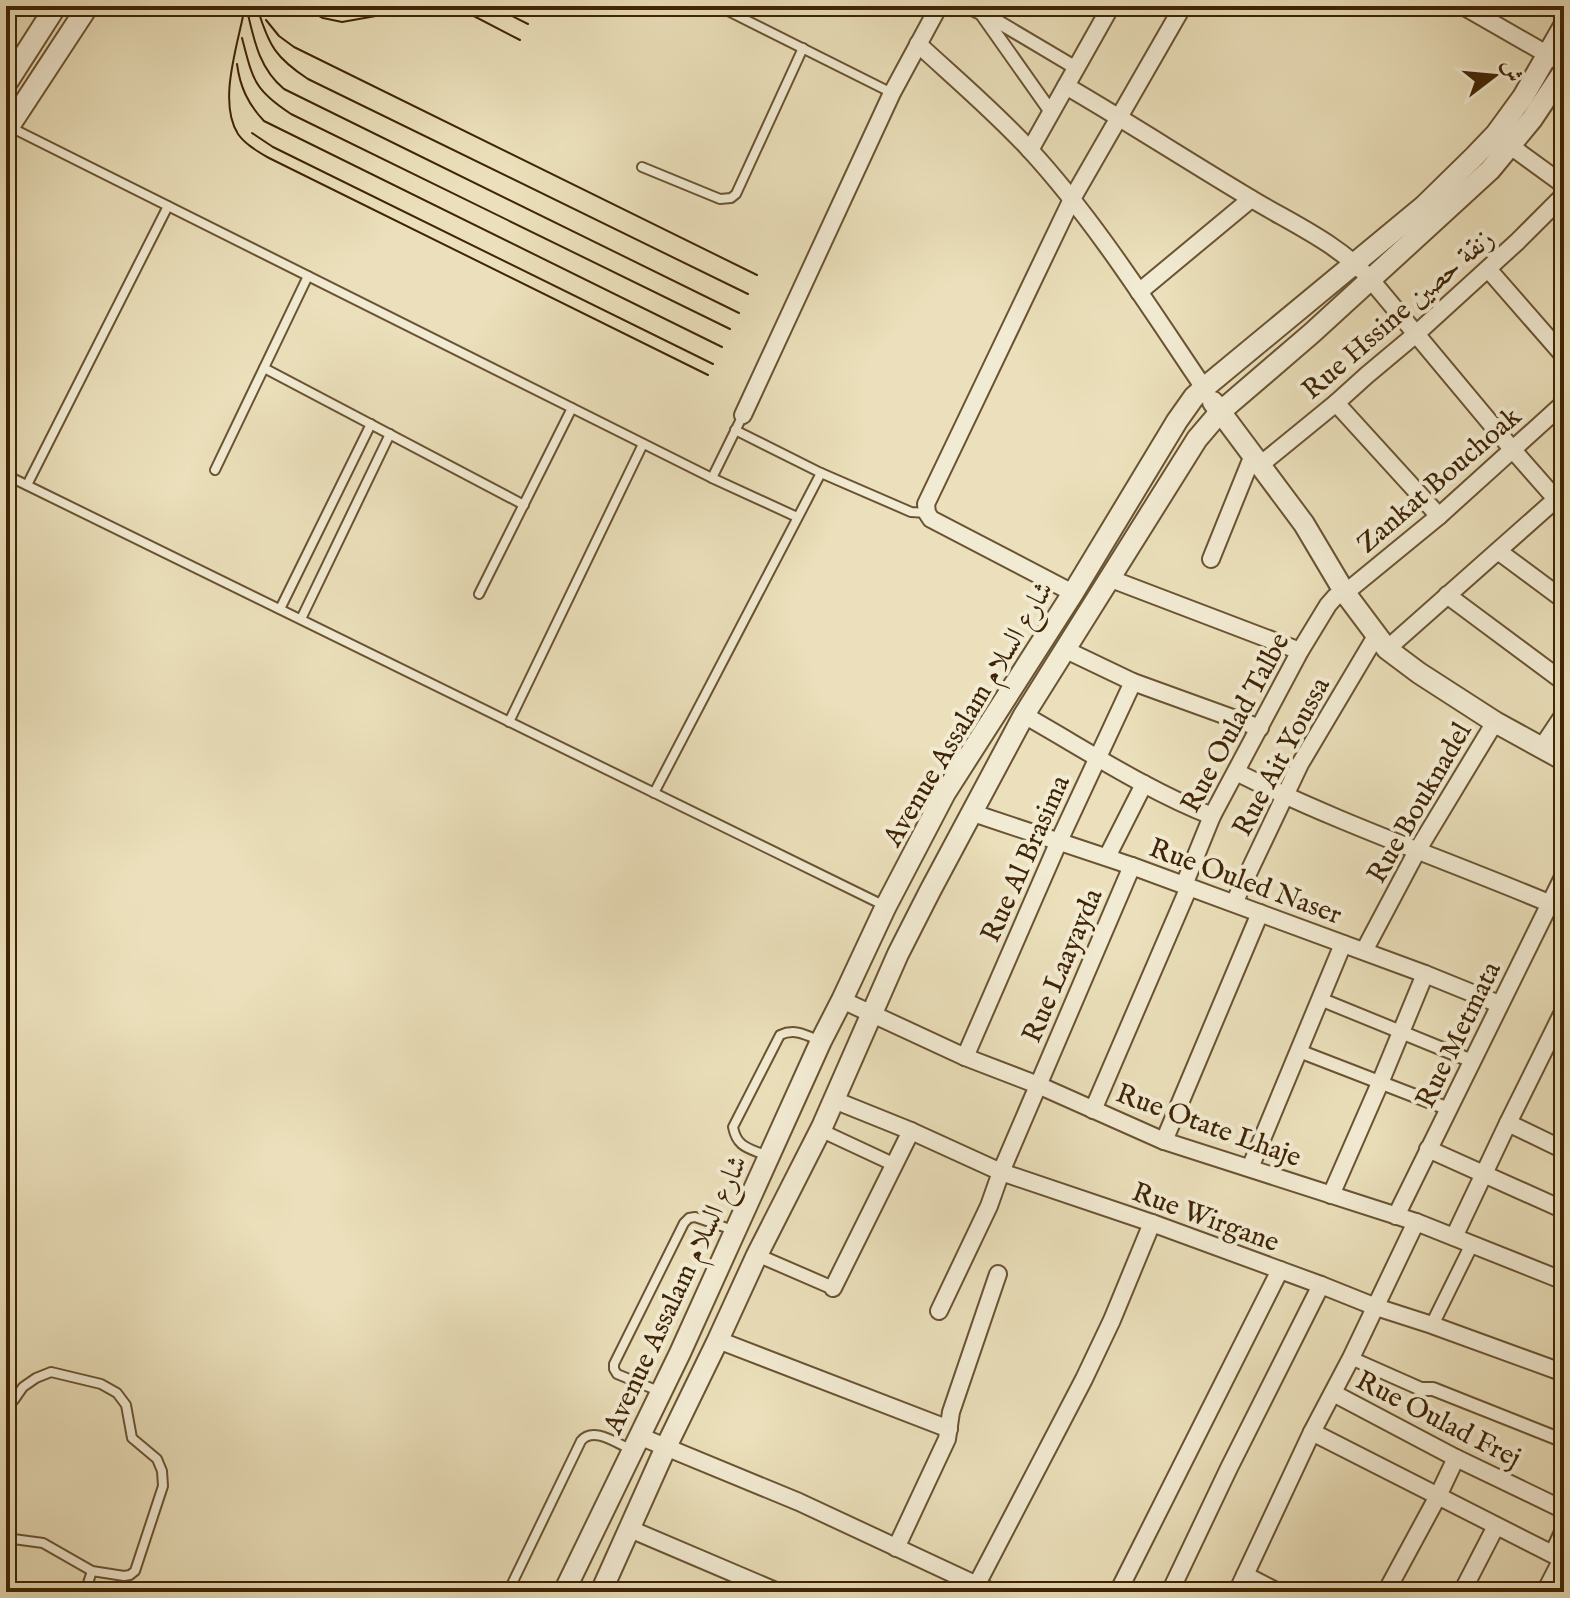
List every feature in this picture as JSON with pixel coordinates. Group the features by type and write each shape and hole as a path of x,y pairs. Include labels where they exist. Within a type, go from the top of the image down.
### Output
{"street":[{"path":"6,84 56,6"},
{"path":"7,129 88,6"},
{"path":"743,415 892,93 939,6"},
{"path":"1030,150 1111,6"},
{"path":"1073,593 931,519 926,504 1072,199 1183,6"},
{"path":"1463,6 1556,60"},
{"path":"975,8 1076,68"},
{"path":"975,8 1051,112"},
{"name":"Avenue Assalam شارع السلام","path":"601,1592 757,1255 821,1128 904,942 1024,715 1064,649 1197,439 1220,412 1475,185 1504,140 1523,97 1556,60 1564,26"},
{"path":"918,44 1030,150 1072,199 1220,412 1304,524 1345,593 1382,642 1419,673 1495,722 1564,760"},
{"name":"Avenue Assalam شارع السلام","path":"564,1592 661,1392 821,1041 945,793 1188,405 1204,388 1538,110 1564,71"},
{"path":"1066,86 1309,232 1355,263 1512,449 1561,499"},
{"path":"1504,140 1564,185"},
{"name":"Rue Hssine زنقة حصين","path":"1257,460 1336,403 1416,334 1564,195"},
{"path":"1139,292 1251,199"},
{"path":"1488,269 1564,356"},
{"path":"1336,403 1439,516"},
{"name":"Zankat Bouchoak","path":"1345,593 1439,516 1564,403"},
{"path":"1211,559 1257,460"},
{"name":"Rue Ait Youssa","path":"1234,903 1284,795 1315,738 1382,642 1447,595 1561,499"},
{"path":"1498,551 1564,600"},
{"path":"1111,579 1300,651"},
{"name":"Rue Oulad Talbe","path":"1093,1110 1212,816 1300,651 1328,605 1335,597 1345,593"},
{"path":"1447,595 1564,682"},
{"path":"1064,649 1133,682 1260,728"},
{"name":"Rue Al Brasima","path":"965,1057 1059,841 1133,682"},
{"path":"1542,747 1564,714"},
{"path":"1024,715 1144,784 1212,816"},
{"name":"Rue Bouknadel","path":"1364,951 1417,851 1495,722"},
{"path":"1236,772 1417,851 1551,904"},
{"path":"1107,857 1144,784"},
{"name":"Rue Ouled Naser","path":"973,813 1234,903 1499,1004"},
{"name":"Rue Laayayda","path":"939,1311 989,1206 1132,866"},
{"name":"Rue Metmata","path":"1396,1216 1564,875"},
{"path":"1164,1141 1260,913"},
{"path":"1250,1168 1343,944"},
{"path":"1331,1195 1425,974"},
{"path":"1320,999 1472,1061"},
{"name":"Rue Otate Lhaje","path":"842,1000 965,1057 1038,1085 1164,1141 1416,1222 1564,1281"},
{"path":"1454,1237 1564,1010"},
{"path":"1299,1051 1449,1109"},
{"name":"Rue Wirgane","path":"834,1100 1001,1172 1152,1223 1564,1373"},
{"path":"789,1112 895,1165"},
{"path":"1508,1123 1564,1150"},
{"path":"757,1255 833,1288 911,1131"},
{"path":"1428,1149 1564,1210"},
{"path":"1237,1592 1416,1222"},
{"path":"636,1443 666,1447 799,1502 985,1588 1112,1320 1152,1223"},
{"path":"1432,1325 1472,1244"},
{"path":"1118,1592 1280,1270"},
{"path":"896,1548 947,1439 950,1416 998,1274"},
{"path":"1170,1592 1321,1285"},
{"path":"718,1340 949,1429"},
{"path":"1351,1358 1421,1389 1433,1389 1564,1441"},
{"name":"Rue Oulad Frej","path":"1333,1393 1456,1458 1564,1510"},
{"path":"1312,1432 1560,1558"},
{"path":"1386,1592 1456,1458"},
{"path":"1462,1592 1496,1526"},
{"path":"630,1529 778,1592"},
{"path":"1545,1592 1560,1558 1564,1530"},
{"path":"1245,1575 1278,1592"}],"lane":[{"path":"718,6 892,93"},
{"path":"642,167 720,199 731,198 736,194 803,48"},
{"path":"7,129 168,206 712,478 797,517"},
{"path":"27,485 168,206"},
{"path":"215,470 308,276"},
{"path":"264,368 524,505"},
{"path":"479,594 572,408"},
{"path":"712,478 743,415"},
{"path":"280,609 371,424"},
{"path":"735,430 821,473 911,512 927,513"},
{"path":"301,619 390,434"},
{"path":"509,722 643,444"},
{"path":"654,793 821,473"},
{"path":"6,475 886,906"},
{"path":"769,1157 741,1145 735,1138 733,1127 780,1035 796,1031 821,1041"},
{"path":"661,1392 617,1374 614,1364 684,1223 695,1217 734,1231"},
{"path":"6,1401 14,1400 23,1387 51,1372 101,1384 117,1393 126,1405 132,1438 157,1459 163,1486 135,1571 130,1575 92,1571 43,1543 6,1538"},
{"path":"508,1592 585,1435 636,1443"},
{"path":"85,1592 92,1571"}],"tram line":[{"path":"245,6 231,71 229,105 238,134 248,144 267,157 708,375"},
{"path":"300,6 323,18 342,22 432,6 450,7 520,40"},
{"path":"492,6 528,24"},
{"path":"532,6 536,8"},
{"path":"829,6 857,13 885,6"},
{"path":"247,10 263,63 284,89 739,313"},
{"path":"258,10 275,50 308,79 748,294"},
{"path":"266,20 279,36 294,47 757,275"},
{"path":"242,38 257,83 269,98 291,114 730,329"},
{"path":"237,64 246,95 264,121 722,347"},
{"path":"252,133 273,147 713,364"}]}
